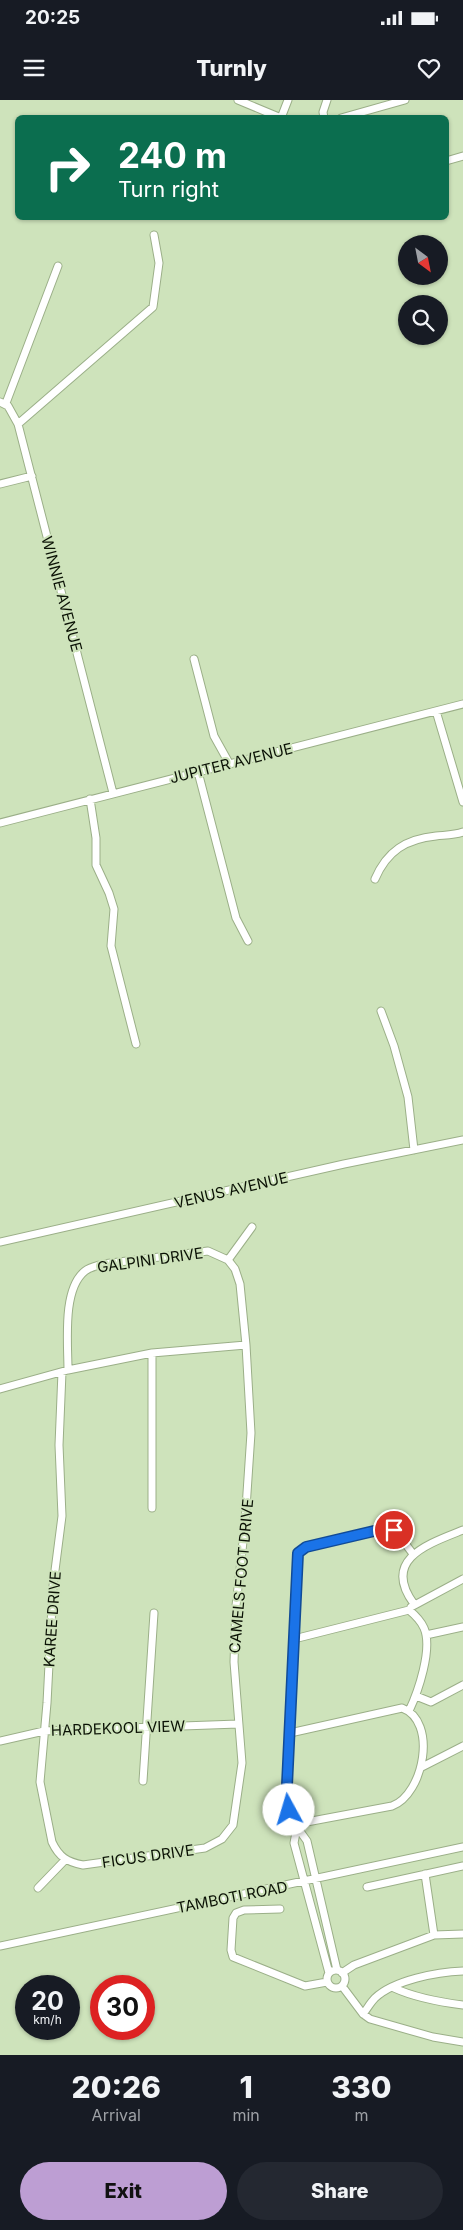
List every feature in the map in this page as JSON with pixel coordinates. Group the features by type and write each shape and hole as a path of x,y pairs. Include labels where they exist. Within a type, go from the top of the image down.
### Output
{"street":[{"path":"238,100 274,115"},
{"path":"282,115 288,100"},
{"path":"324,115 327,100"},
{"path":"351,115 405,100"},
{"path":"449,159 463,156"},
{"path":"18,424 153,307 159,263 154,235"},
{"path":"3,402 58,266"},
{"name":"WINNIE AVENUE","path":"3,402 18,424 113,793"},
{"path":"0,484 32,476"},
{"path":"194,659 214,736 229,763"},
{"name":"JUPITER AVENUE","path":"0,823 463,704"},
{"path":"436,711 463,802"},
{"path":"198,772 236,918 248,941"},
{"path":"90,799 96,838 96,865 110,893 114,909 111,946 136,1044"},
{"path":"375,879 386,860 401,844 416,838 463,832"},
{"path":"381,1011 394,1046 408,1097 414,1150"},
{"name":"VENUS AVENUE","path":"0,1242 463,1140"},
{"path":"0,1389 65,1371 152,1353 246,1345 240,1284 235,1269 228,1260 252,1227"},
{"name":"GALPINI DRIVE","path":"65,1371 70,1298 77,1280 88,1269 103,1264 203,1251 211,1252 228,1260"},
{"name":"CAMELS FOOT DRIVE","path":"227,1834 233,1825 237,1811 242,1771 234,1662 236,1606 246,1514 251,1433 246,1345"},
{"path":"152,1353 152,1508"},
{"name":"KAREE DRIVE","path":"65,1371 59,1445 62,1516 53,1586 40,1795 52,1842 65,1860"},
{"path":"342,1986 344,1981 340,1972 307,1841 296,1825 287,1800 297,1558 302,1549 387,1528 394,1530 413,1554"},
{"path":"409,1712 423,1675 426,1635 405,1590 403,1579 406,1564 418,1549 463,1530"},
{"path":"294,1639 412,1607 463,1578"},
{"path":"143,1781 154,1614"},
{"path":"426,1635 463,1627"},
{"path":"416,1696 431,1702 463,1685"},
{"path":"290,1732 398,1709 409,1712 422,1732 422,1768 411,1792 400,1803 296,1825"},
{"name":"HARDEKOOL VIEW","path":"0,1741 44,1731 238,1724"},
{"path":"422,1768 463,1746"},
{"path":"296,1825 294,1843 329,1973 327,1982"},
{"name":"FICUS DRIVE","path":"65,1860 82,1865 204,1848 217,1843 227,1834"},
{"name":"TAMBOTI ROAD","path":"0,1946 318,1880 463,1847"},
{"path":"38,1888 65,1860"},
{"path":"367,1887 463,1866"},
{"path":"426,1874 434,1935"},
{"path":"280,1909 244,1910 236,1913 233,1918 231,1950 233,1958 307,1987 327,1982"},
{"path":"329,1973 340,1972 434,1935 463,1934"},
{"path":"363,2014 374,1999 394,1988 430,1974 463,1971"},
{"path":"327,1982 333,1988 342,1986"},
{"path":"342,1986 363,2014 376,2021 463,2042"},
{"path":"394,1988 425,1999 463,2005"}],"route":[{"path":"289,1810 287,1785 298,1553 306,1547 387,1528 394,1530"}]}
